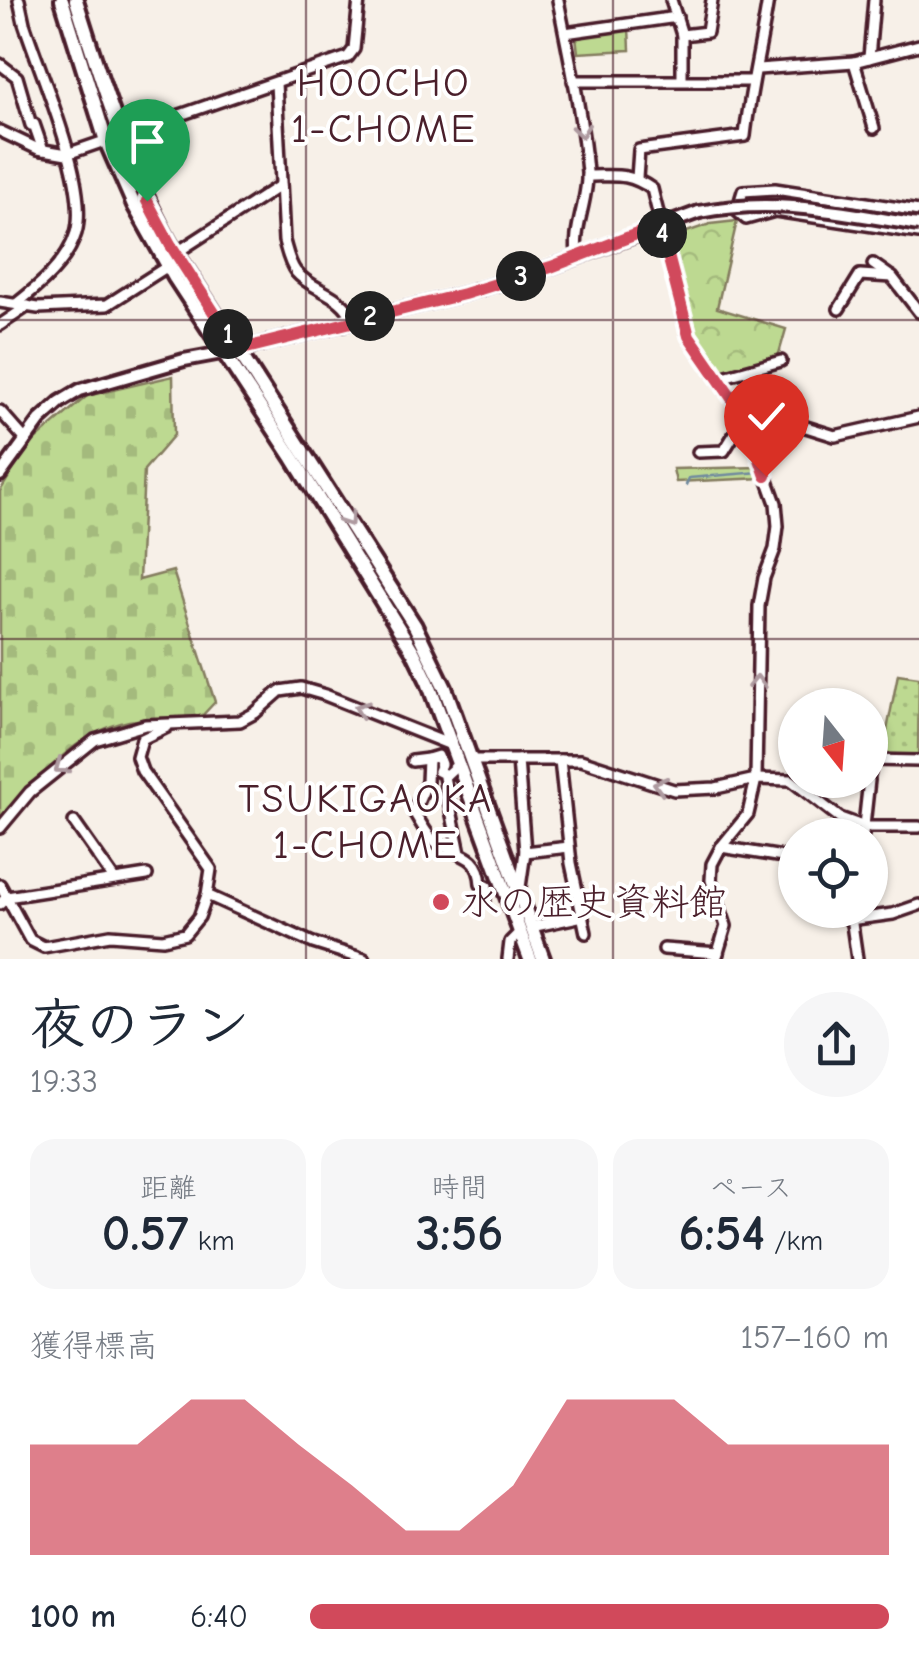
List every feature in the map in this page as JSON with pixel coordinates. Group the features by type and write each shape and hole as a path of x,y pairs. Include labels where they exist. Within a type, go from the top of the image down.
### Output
{"main road":[{"path":"62,0 106,141 134,205 415,626 444,688 464,762 525,929 543,959"},
{"path":"76,0 121,136 172,259"},
{"path":"232,351 405,637 428,682 451,745 464,762 518,893 530,959"}],"street":[{"path":"16,304 54,270 70,249 76,232 78,195 19,0"},
{"path":"0,131 43,150 67,154 348,57 354,49 359,0"},
{"path":"558,0 587,176 582,218 574,243 578,256"},
{"path":"671,0 682,35 682,80"},
{"path":"682,35 707,32 712,0"},
{"path":"638,178 639,150 745,136 751,82 758,69 768,0"},
{"path":"869,58 874,0"},
{"path":"564,33 676,17"},
{"path":"758,69 854,62 919,45"},
{"path":"854,62 874,128"},
{"path":"0,64 18,77 31,125 34,124 43,150"},
{"path":"574,81 751,82"},
{"path":"276,82 284,240 290,262 302,277 350,312 352,319"},
{"path":"587,176 638,178 652,189 689,336 745,417 776,503 778,526 760,606 756,779 748,814 712,864 711,880 726,926 717,956 664,949"},
{"path":"0,302 107,306 282,185"},
{"path":"919,211 754,189 742,191 737,211 746,219 775,211 919,229"},
{"path":"0,475 24,439 60,402 80,390 184,360 464,294 699,212 747,204 780,204 919,229"},
{"path":"873,264 892,277 919,312"},
{"path":"839,309 860,275 892,277"},
{"path":"0,325 28,306"},
{"path":"720,378 781,360"},
{"path":"0,411 24,439"},
{"path":"745,417 790,422 835,436 919,417"},
{"path":"698,452 724,451 745,417"},
{"path":"0,828 53,770 94,740 145,725 240,721 256,713 280,691 301,688 451,745"},
{"path":"0,884 4,901 30,940 44,946 110,935 164,939 184,934 198,917 207,896 211,868 142,772 137,757 142,739 175,723"},
{"path":"412,761 438,756 438,772 446,776"},
{"path":"428,759 427,782 414,812 432,839 470,856 481,884 486,886 485,898"},
{"path":"518,760 525,852 518,893"},
{"path":"560,760 569,847 586,934"},
{"path":"446,776 464,762 581,760 674,790 716,788 756,779 791,780 840,818"},
{"path":"888,760 919,761"},
{"path":"446,776 460,854"},
{"path":"74,822 114,880"},
{"path":"888,829 919,827"},
{"path":"525,852 569,847"},
{"path":"721,847 778,856"},
{"path":"4,901 147,874"},
{"path":"207,896 313,942 364,959"},
{"path":"888,914 919,904"},
{"path":"508,959 510,942 525,929 583,916"},
{"path":"852,928 857,959"}],"green space":[{"path":"629,27 630,50 578,53 576,36"},
{"path":"737,221 717,308 786,329 778,357 724,372 695,337 669,238 710,224"},
{"path":"173,376 174,435 144,470 139,580 173,571 215,702 199,719 129,721 89,737 40,778 0,827 0,491 28,446 87,396"},
{"path":"760,467 763,478 676,482 673,469"},
{"path":"898,674 919,677 918,757 888,756 888,725"}],"waterway":[{"path":"686,485 689,478 760,472"}],"place":[{"name":"水の歴史資料館","path":"441,902"}],"district":[{"name":"HOOCHO 1-CHOME","path":"384,105"},
{"name":"TSUKIGAOKA 1-CHOME","path":"366,821"}],"route":[{"path":"147,201 238,350 464,294 551,267 660,225 689,336 745,417 766,476"}]}
